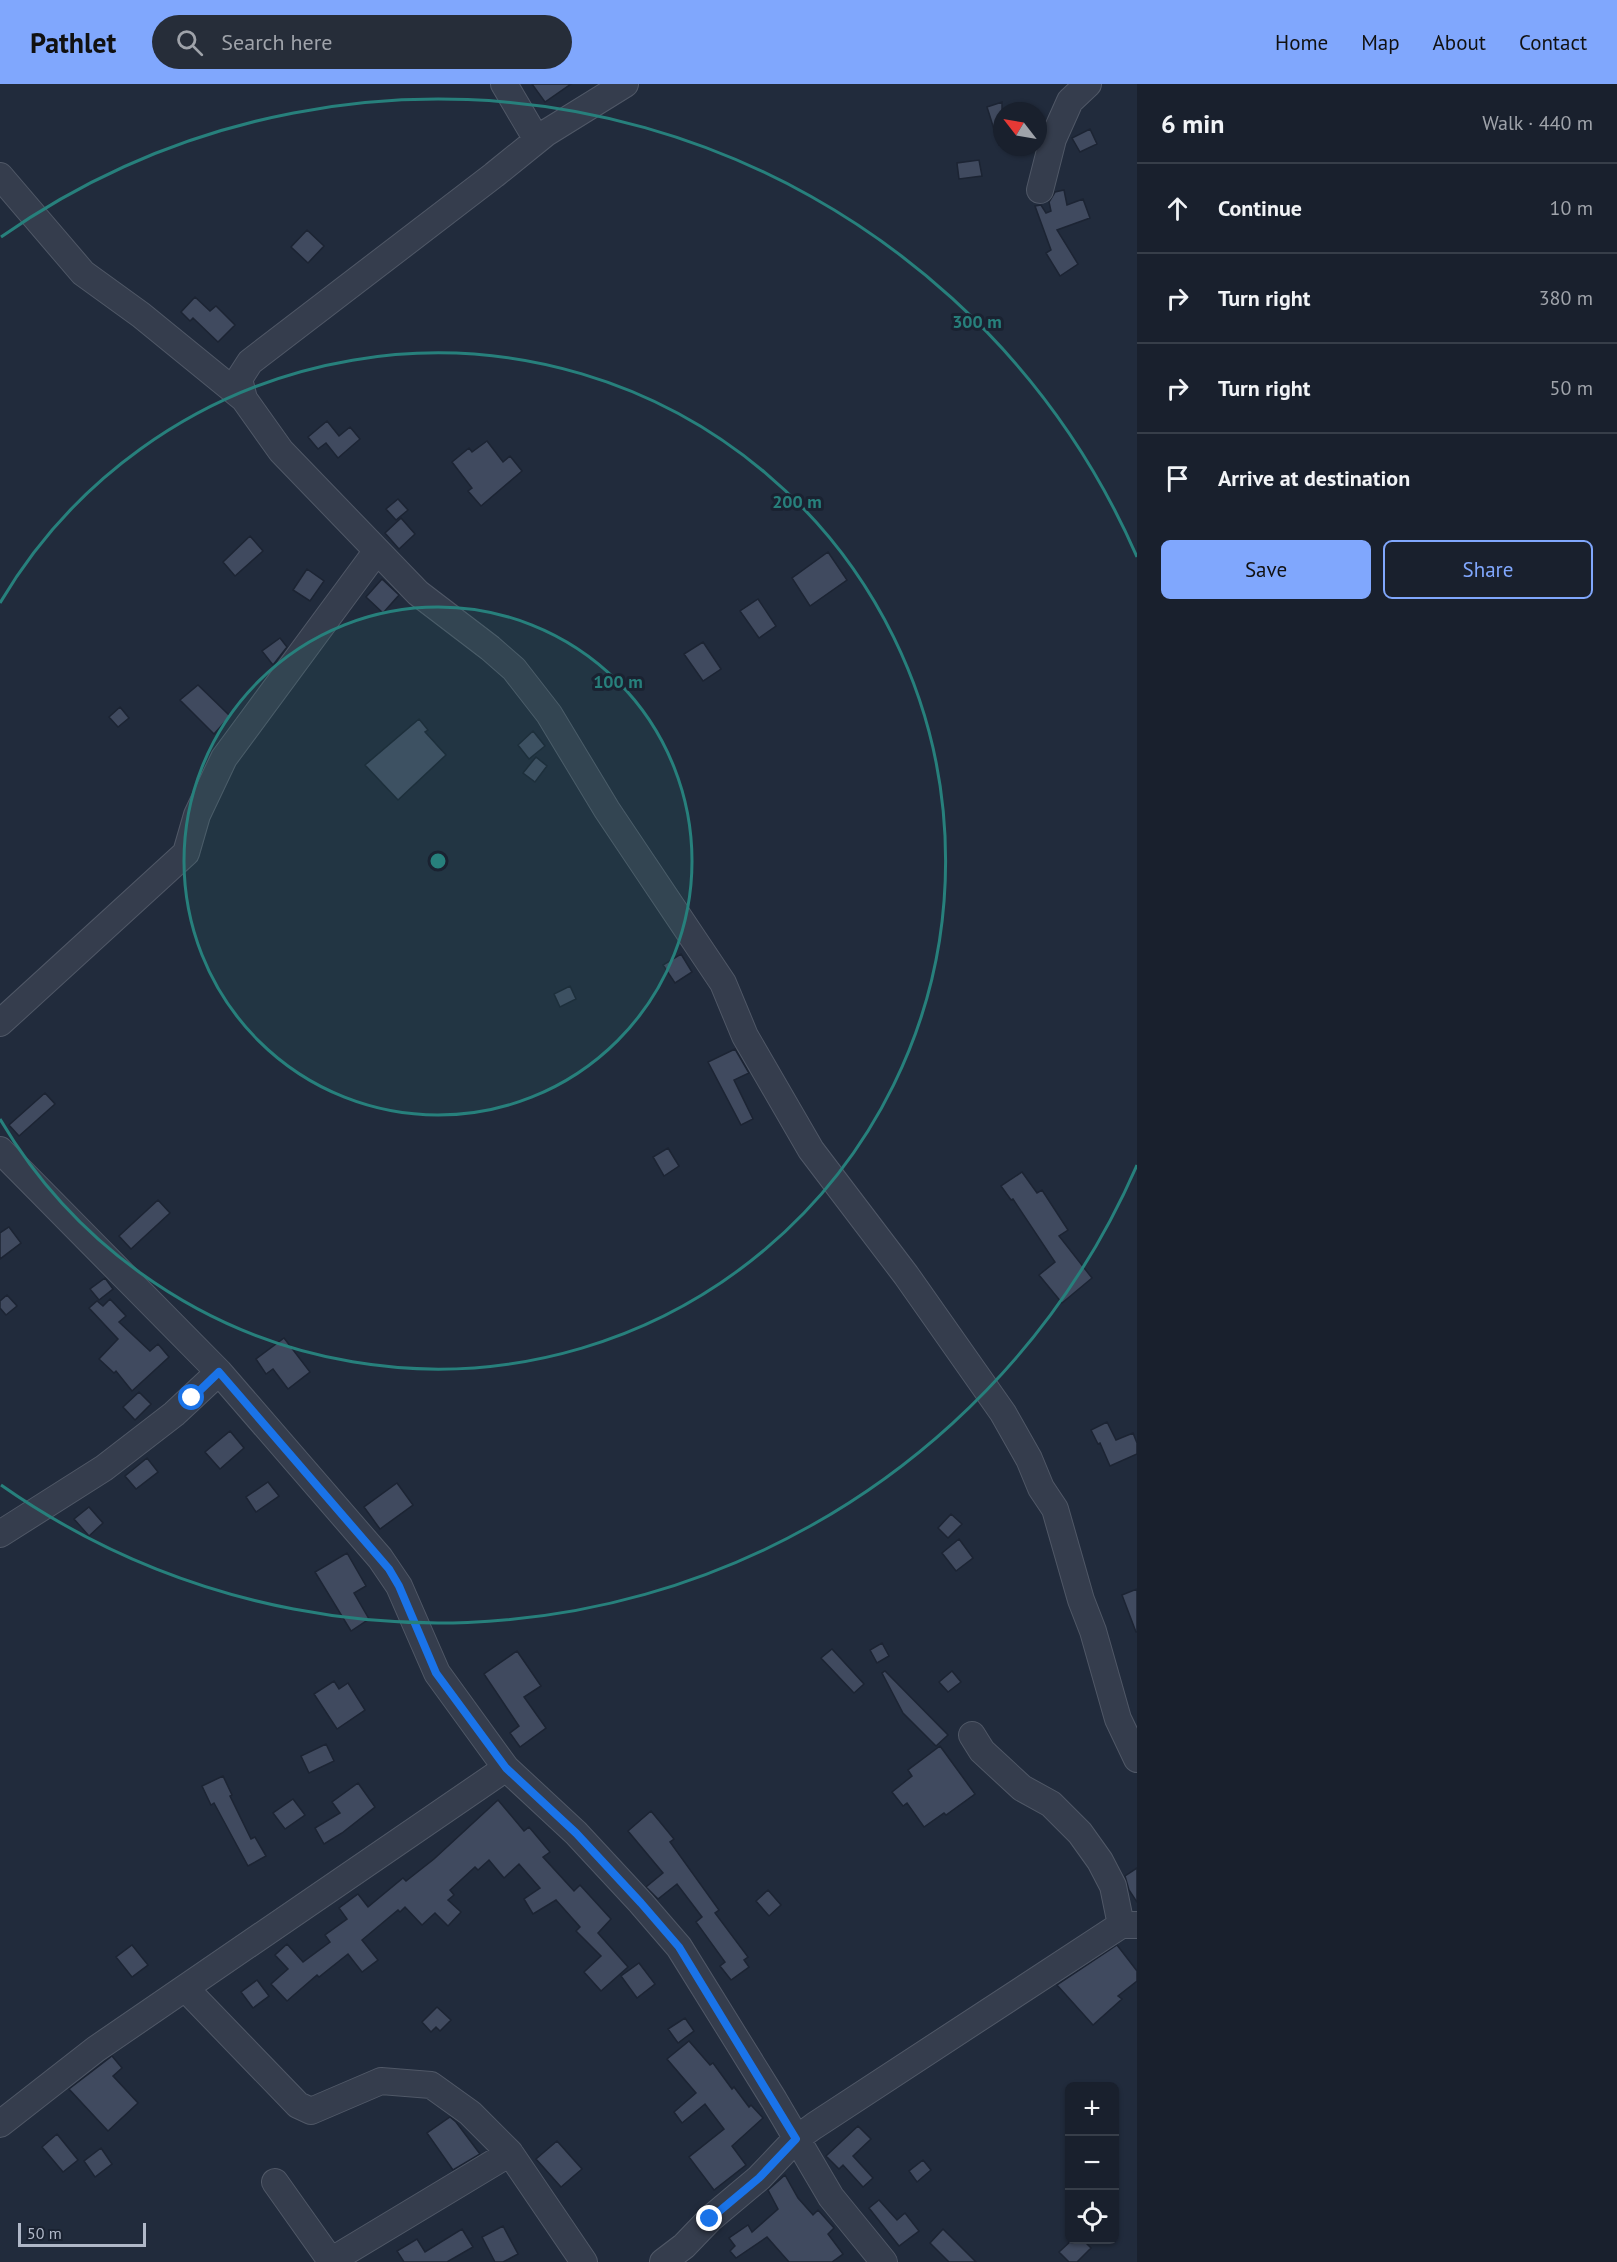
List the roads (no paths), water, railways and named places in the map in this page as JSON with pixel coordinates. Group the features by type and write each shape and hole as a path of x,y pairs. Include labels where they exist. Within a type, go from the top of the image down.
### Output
{"street":[{"path":"504,84 537,140"},
{"path":"244,399 239,379 250,362 537,140 625,84"},
{"path":"1041,190 1053,139 1070,101 1088,84"},
{"path":"0,176 83,273 141,315 244,399 281,451 376,552 418,593 514,669 549,714 607,810 723,983 745,1036 811,1150 906,1275 1003,1413 1029,1459 1041,1488 1055,1509 1080,1600 1093,1631 1118,1719 1137,1759"},
{"path":"0,1023 186,853 197,815 224,758 376,552"},
{"path":"0,1150 219,1372 389,1569 399,1586 436,1673 506,1768 576,1833 679,1947 838,2207 884,2262"},
{"path":"0,1534 104,1468 174,1414 219,1372"},
{"path":"663,2262 759,2178 796,2139 1129,1925 1100,1861 1080,1833 1051,1804 1022,1788 982,1751 972,1735"},
{"path":"0,2124 96,2049 506,1768"},
{"path":"186,1989 298,2105 311,2111 381,2080 431,2085 470,2113 510,2153 584,2262"},
{"path":"274,2182 330,2261 510,2153"}]}
